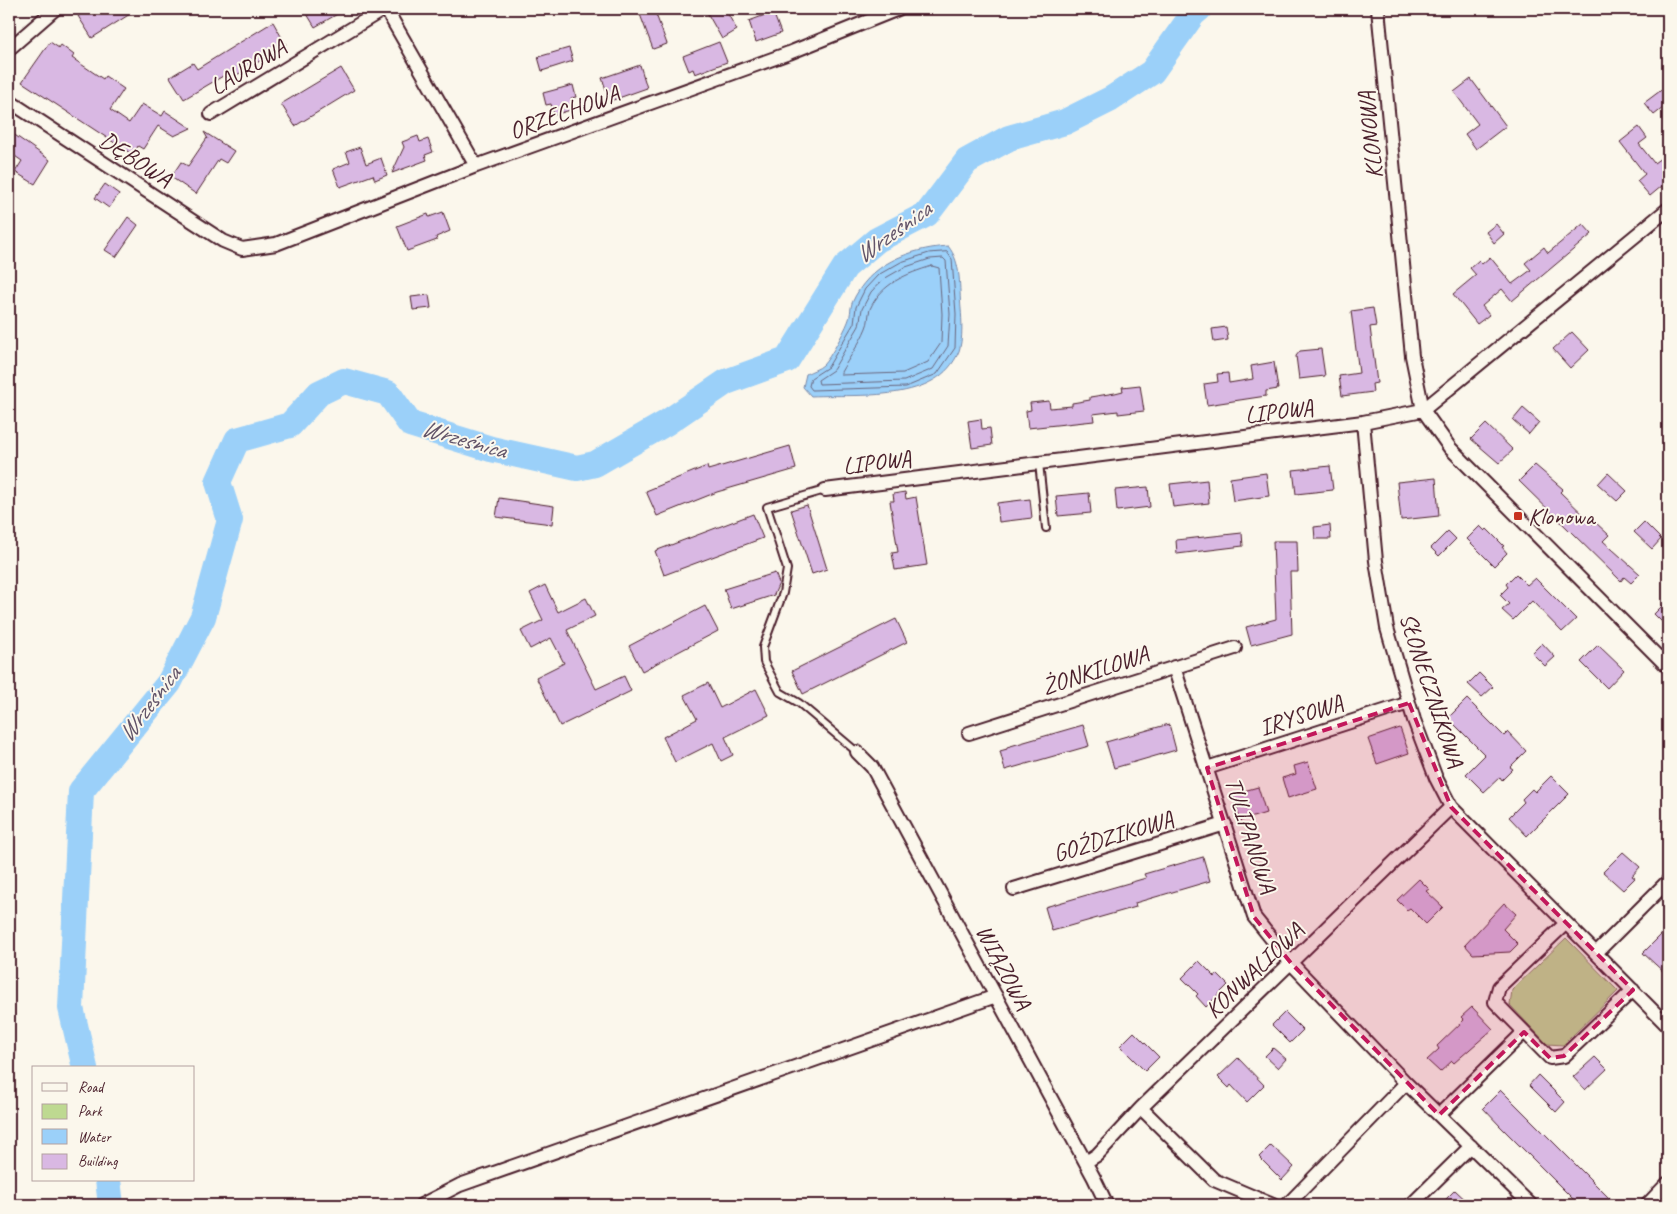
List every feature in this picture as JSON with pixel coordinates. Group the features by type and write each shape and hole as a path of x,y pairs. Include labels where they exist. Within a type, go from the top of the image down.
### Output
{"street":[{"path":"9,49 55,9"},
{"path":"385,9 476,166"},
{"name":"LAUROWA","path":"211,114 385,9"},
{"name":"ORZECHOWA","path":"242,248 276,244 476,166 789,53 898,9"},
{"name":"KLONOWA","path":"1378,9 1412,356 1423,410 1450,448 1668,667"},
{"name":"DĘBOWA","path":"9,101 223,241 242,248"},
{"name":"LIPOWA","path":"825,490 1362,422 1423,410 1668,209"},
{"name":"SŁONECZNIKOWA","path":"1362,422 1376,561 1387,628 1409,704 1436,778 1451,807 1668,1026"},
{"name":"ŻONKILOWA","path":"969,733 1235,648"},
{"name":"TULIPANOWA","path":"1174,666 1254,917 1291,963 1406,1083 1532,1205"},
{"name":"IRYSOWA","path":"1207,768 1409,704"},
{"name":"WIĄZOWA","path":"857,752 872,767 1086,1162 1107,1205"},
{"name":"KONWALIOWA","path":"1086,1162 1097,1155 1141,1108 1451,807"},
{"name":"GOŹDZIKOWA","path":"1014,890 1225,824"},
{"path":"1596,953 1668,881"},
{"path":"1565,924 1499,988 1495,1002 1550,1058 1564,1056 1633,990"},
{"path":"421,1205 460,1184 603,1136 996,996"},
{"path":"1439,1115 1524,1032"},
{"path":"1287,1205 1406,1083"},
{"path":"1141,1108 1214,1180 1272,1205"},
{"path":"1411,1205 1471,1146"},
{"path":"1647,1205 1668,1184"}],"lane":[{"path":"1039,463 1046,528"},
{"path":"825,490 767,507 787,569 783,593 763,647 764,662 780,692 799,703 857,752"}],"highlighted area":[{"path":"1409,703 1451,807 1633,990 1564,1056 1550,1058 1524,1032 1439,1115 1291,963 1254,917 1207,768"}],"green space":[{"path":"1566,938 1618,991 1563,1045 1547,1044 1510,1005 1512,990"}],"water":[{"path":"948,246 958,268 962,324 959,351 949,368 934,380 915,388 895,393 811,396 803,387 806,374 826,362 848,322 852,303 859,289 869,278 891,261 905,255"}],"building":[{"path":"89,9 138,9 92,38 78,16"},
{"path":"304,9 346,9 315,27"},
{"path":"638,9 654,9 667,44 653,49"},
{"path":"705,9 725,9 737,30 722,39"},
{"path":"773,12 781,33 756,42 749,21"},
{"path":"273,22 286,45 227,81 223,76 184,99 170,77 193,63 197,69"},
{"path":"50,42 59,48 61,45 74,55 72,58 103,79 105,76 124,89 110,110 129,123 142,104 162,116 165,111 191,128 174,136 158,126 143,149 138,146 133,155 22,82"},
{"path":"719,42 727,62 695,74 693,69 689,71 683,56"},
{"path":"569,48 573,61 542,71 538,57"},
{"path":"640,65 647,88 610,101 602,78"},
{"path":"341,68 354,90 295,126 281,104"},
{"path":"1471,79 1506,126 1476,149 1465,134 1478,124 1454,92"},
{"path":"573,85 576,97 571,98 574,109 554,115 551,104 546,105 543,93"},
{"path":"1668,85 1668,104 1654,115 1644,103"},
{"path":"1639,127 1647,138 1639,144 1654,163 1661,158 1668,167 1668,181 1650,196 1637,181 1645,174 1620,142"},
{"path":"9,131 50,160 35,184 15,172 22,161 9,152"},
{"path":"204,132 234,151 226,163 219,159 196,194 171,177 181,162 188,166 208,139"},
{"path":"418,136 420,142 428,139 433,152 425,155 427,160 392,173 404,147 402,142"},
{"path":"360,147 366,164 381,158 387,175 375,180 373,175 340,187 333,169 350,162 346,152"},
{"path":"105,184 119,194 109,208 95,198"},
{"path":"443,212 450,231 436,237 437,240 407,251 397,226 428,214 429,217"},
{"path":"128,217 138,225 116,257 105,250"},
{"path":"1496,224 1504,234 1494,243 1486,232"},
{"path":"1583,224 1592,234 1512,301 1502,289 1482,306 1489,315 1477,324 1453,294 1476,275 1470,268 1479,260 1482,264 1490,257 1512,284 1531,270 1525,263 1544,247 1548,253"},
{"path":"429,295 431,308 413,310 411,297"},
{"path":"1373,308 1376,326 1370,327 1377,383 1372,384 1373,392 1342,396 1339,376 1359,373 1351,311"},
{"path":"1226,327 1228,340 1214,342 1212,329"},
{"path":"1572,332 1589,350 1570,368 1553,349"},
{"path":"1321,349 1325,376 1299,379 1296,356 1300,351"},
{"path":"1274,362 1278,389 1266,391 1266,396 1207,405 1204,384 1218,382 1217,374 1228,373 1229,383 1253,379 1251,366"},
{"path":"1140,385 1144,411 1118,414 1118,411 1093,414 1094,421 1028,428 1026,411 1031,410 1030,403 1049,401 1050,408 1072,406 1072,403 1090,400 1090,397 1123,391 1122,387"},
{"path":"1523,408 1539,422 1529,434 1513,420"},
{"path":"981,419 982,429 990,428 992,445 972,448 968,421"},
{"path":"1486,424 1513,450 1499,463 1471,439"},
{"path":"790,446 796,469 717,492 657,516 646,491 707,466 708,470"},
{"path":"1535,465 1563,489 1560,492 1593,524 1595,522 1609,535 1603,541 1640,574 1631,583 1624,577 1621,581 1519,481"},
{"path":"1330,466 1333,490 1296,494 1293,470"},
{"path":"1266,473 1269,496 1233,501 1230,478"},
{"path":"1608,473 1627,491 1617,501 1598,484"},
{"path":"1436,478 1439,516 1401,520 1397,482"},
{"path":"1207,480 1209,503 1173,507 1170,484"},
{"path":"1148,487 1150,507 1117,511 1115,490"},
{"path":"905,492 906,499 916,497 927,565 895,570 892,553 898,552 890,501 894,501 893,494"},
{"path":"1089,493 1091,513 1058,516 1056,496"},
{"path":"499,498 554,506 552,524 496,517"},
{"path":"1030,499 1032,518 999,522 997,503"},
{"path":"807,505 827,569 812,574 791,510"},
{"path":"753,514 763,538 664,575 655,551"},
{"path":"1644,522 1661,539 1652,549 1634,532"},
{"path":"1330,525 1331,539 1315,539 1314,527"},
{"path":"1480,526 1485,531 1487,529 1504,546 1502,547 1507,553 1494,566 1467,539"},
{"path":"1448,531 1456,539 1439,556 1431,548"},
{"path":"1242,533 1243,546 1177,554 1176,540"},
{"path":"1273,541 1297,541 1298,572 1290,572 1292,634 1251,645 1246,627 1276,619"},
{"path":"775,573 779,583 774,595 731,609 724,589"},
{"path":"1516,574 1527,585 1535,578 1576,619 1562,632 1532,601 1513,620 1502,610 1509,604 1500,595 1508,587 1506,584"},
{"path":"545,585 558,612 586,598 595,616 567,630 596,689 624,676 631,691 560,726 536,677 564,663 551,638 530,649 521,631 543,620 530,593"},
{"path":"1668,600 1668,628 1654,614"},
{"path":"705,606 718,631 642,671 629,646"},
{"path":"896,619 907,642 803,694 792,671"},
{"path":"1542,643 1555,657 1545,666 1532,653"},
{"path":"1598,645 1624,670 1607,688 1581,662"},
{"path":"1479,673 1493,687 1482,697 1468,684"},
{"path":"708,683 720,708 756,689 769,715 725,737 733,755 721,761 713,743 675,762 663,737 697,719 684,695"},
{"path":"1467,699 1504,736 1508,732 1526,751 1510,767 1513,769 1502,780 1500,777 1484,792 1466,774 1485,755 1448,718"},
{"path":"1169,724 1176,750 1114,768 1106,742"},
{"path":"1083,725 1089,746 1005,770 1000,751 1007,749 1007,747"},
{"path":"1400,728 1409,753 1377,764 1368,739"},
{"path":"1308,762 1317,789 1288,798 1282,778 1296,774 1294,766"},
{"path":"1551,776 1569,794 1527,836 1509,817 1524,802 1522,799 1532,789 1535,792"},
{"path":"1258,787 1266,813 1240,821 1233,794"},
{"path":"1623,852 1640,867 1632,876 1635,878 1623,890 1603,872"},
{"path":"1203,857 1210,881 1135,903 1136,907 1052,931 1045,907 1146,878 1144,874"},
{"path":"1419,879 1429,889 1426,891 1443,907 1426,924 1410,908 1407,910 1397,900"},
{"path":"1504,903 1516,914 1503,929 1518,944 1510,952 1473,954 1465,945"},
{"path":"1668,928 1668,976 1643,953"},
{"path":"1199,961 1215,977 1217,974 1228,985 1206,1007 1196,996 1198,994 1182,978"},
{"path":"1472,1007 1493,1029 1454,1063 1452,1061 1440,1072 1427,1060 1439,1049 1437,1046 1464,1020 1461,1017"},
{"path":"1285,1012 1303,1030 1290,1043 1272,1025"},
{"path":"1134,1032 1159,1057 1145,1071 1120,1046"},
{"path":"1273,1048 1286,1059 1278,1068 1265,1056"},
{"path":"1595,1057 1607,1069 1585,1090 1573,1077"},
{"path":"1238,1058 1264,1085 1247,1102 1231,1085 1229,1088 1218,1077"},
{"path":"1538,1075 1565,1102 1556,1112 1529,1085"},
{"path":"1501,1090 1616,1205 1579,1205 1500,1126 1483,1108"},
{"path":"1271,1145 1294,1167 1282,1180 1259,1157"},
{"path":"1455,1190 1471,1205 1440,1205"}],"waterway":[{"name":"Wrześnica","path":"85,1066 71,1008 81,791 169,683 203,617 230,520 218,482 237,440 290,425 319,393 344,381 388,393 410,424 491,449 577,468 595,464 666,423 726,382 787,360 845,267 877,240 927,214 967,161 1009,138 1065,122 1111,99 1152,72 1193,14 1199,9"},
{"name":"Wrześnica","path":"108,1182 111,1205"}],"place":[{"name":"Klonowa","path":"1518,516"}]}
